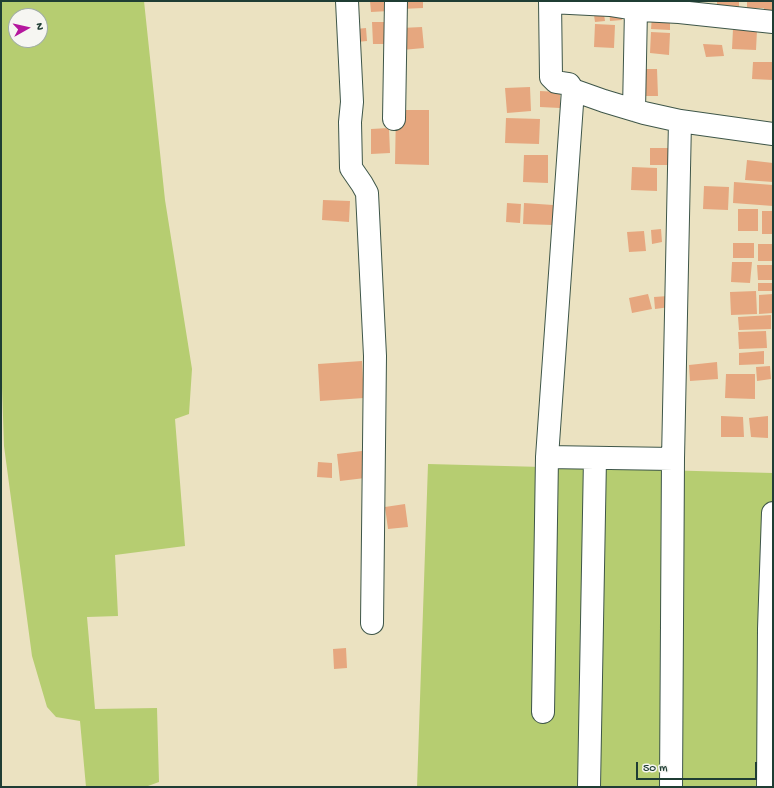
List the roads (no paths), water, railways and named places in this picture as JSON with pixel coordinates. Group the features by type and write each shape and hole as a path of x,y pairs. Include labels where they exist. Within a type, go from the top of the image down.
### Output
{"street":[{"path":"346,1 352,102 350,122 352,168 367,194 375,356 372,623"},
{"path":"394,119 396,1"},
{"path":"773,22 636,9 610,5 550,1 551,77 556,82 569,84 573,90 634,110 680,121 773,134"},
{"path":"634,110 636,9"},
{"path":"543,712 547,457 573,90"},
{"path":"671,787 673,458 680,121"},
{"path":"547,457 673,458"},
{"path":"589,787 594,458"},
{"path":"768,787 769,629 773,513"}]}
